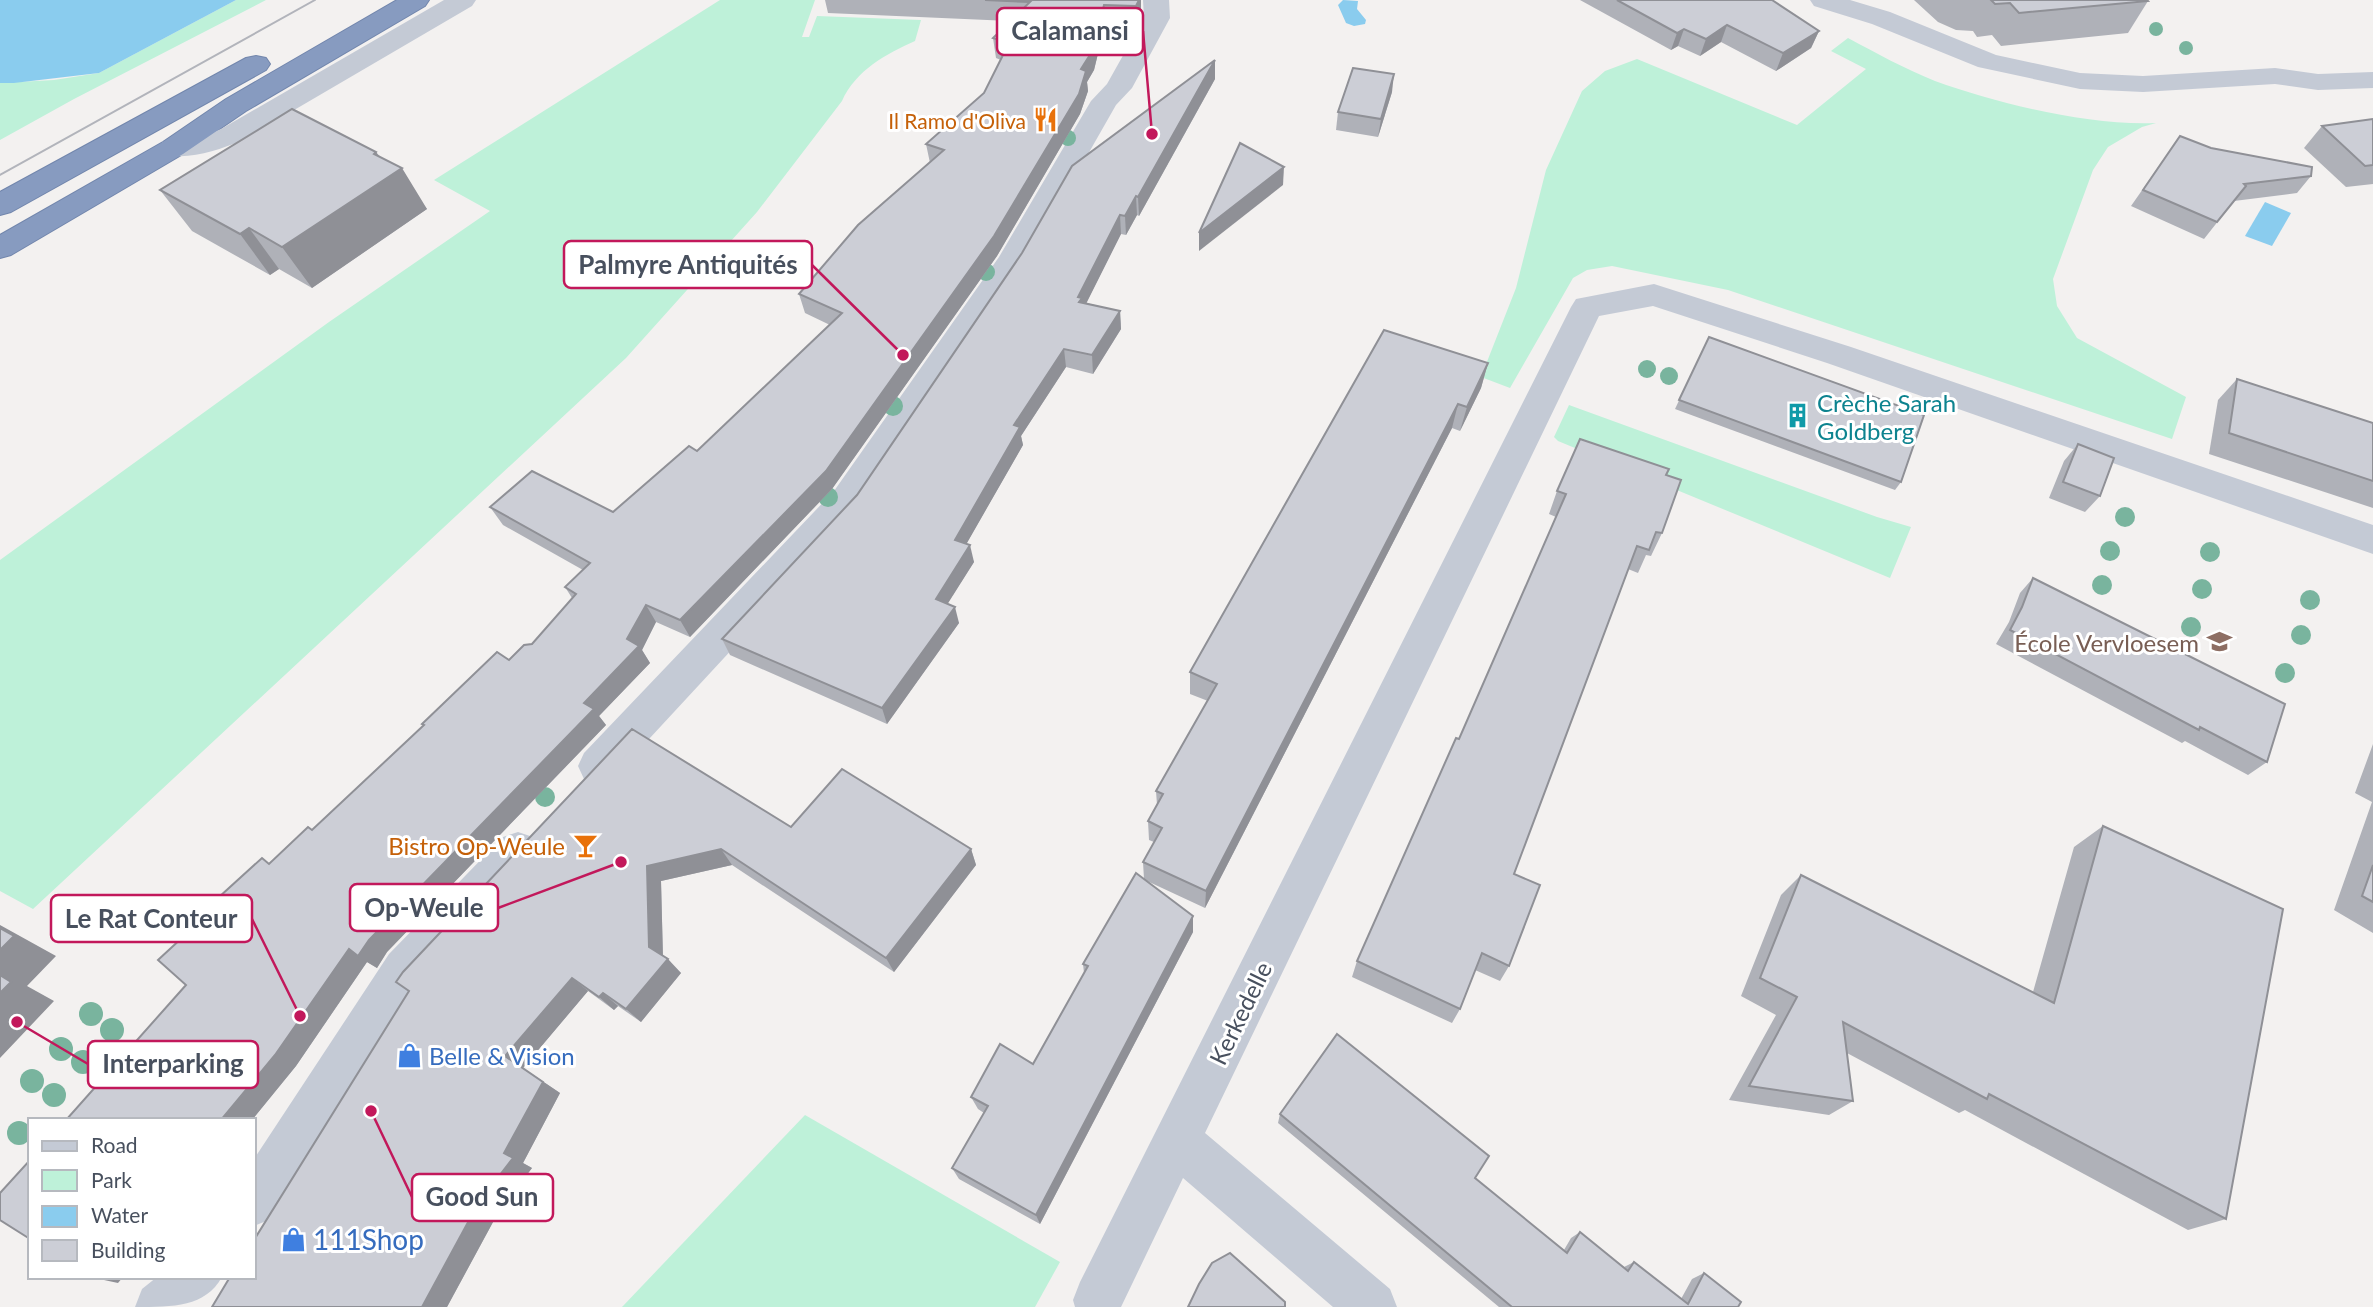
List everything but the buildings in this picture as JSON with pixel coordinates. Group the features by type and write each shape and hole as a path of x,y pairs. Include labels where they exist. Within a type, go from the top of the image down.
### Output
{"highway":[{"path":"0,205 371,0"},
{"path":"0,248 173,148 236,105 416,0"},
{"path":"0,226 102,150"}],"street":[{"path":"173,148 210,143 231,135 463,0"},
{"path":"576,789 847,501 1011,263 1105,101 1118,88 1157,18 1156,0"},
{"path":"1821,0 1859,27 1917,55 1985,79 2062,97 2139,106 2195,104 2294,96 2318,82 2373,80"},
{"name":"Kerkedelle","path":"1098,1300 1587,307 1654,295 1839,355 2373,540"},
{"path":"256,1199 405,969 538,829"},
{"path":"1177,1142 1372,1307"},
{"path":"160,1307 195,1279"}],"green space":[{"path":"236,0 266,0 0,140 0,83 54,80 99,73"},
{"path":"720,0 815,0 802,37 809,37 817,16 921,20 915,41 873,64 855,80 757,212 626,358 33,909 0,891 0,560 329,322 490,211 434,180"},
{"path":"1848,38 1935,81 1987,98 2074,117 2156,123 2142,127 2108,147 2093,170 2053,279 2057,306 2077,338 2186,397 2172,439 1728,290 1612,266 1587,270 1573,278 1510,388 1481,377 1516,288 1546,170 1582,91 1605,71 1637,59 1797,125 1866,69 1831,51"},
{"path":"1569,405 1911,527 1890,578 1558,441 1554,437"},
{"path":"805,1115 1060,1262 1035,1307 622,1307"}],"water":[{"path":"0,0 236,0 99,73 0,83"},
{"path":"1343,0 1358,1 1357,9 1366,20 1365,24 1354,26 1346,23 1338,5"},
{"path":"2265,202 2291,213 2272,246 2245,236"}],"tram line":[{"path":"0,175 315,0"}],"place":[{"name":"Il Ramo d'Oliva","path":"1046,120"},
{"name":"Calamansi","path":"1152,134"},
{"name":"Palmyre Antiquités","path":"903,355"},
{"name":"Crèche Sarah Goldberg","path":"1797,416"},
{"name":"École Vervloesem","path":"2219,642"},
{"name":"Bistro Op-Weule","path":"585,845"},
{"name":"Op-Weule","path":"621,862"},
{"name":"Le Rat Conteur","path":"300,1016"},
{"name":"Interparking","path":"17,1022"},
{"name":"Belle & Vision","path":"409,1055"},
{"name":"Good Sun","path":"371,1111"},
{"name":"111Shop","path":"293,1239"}]}
